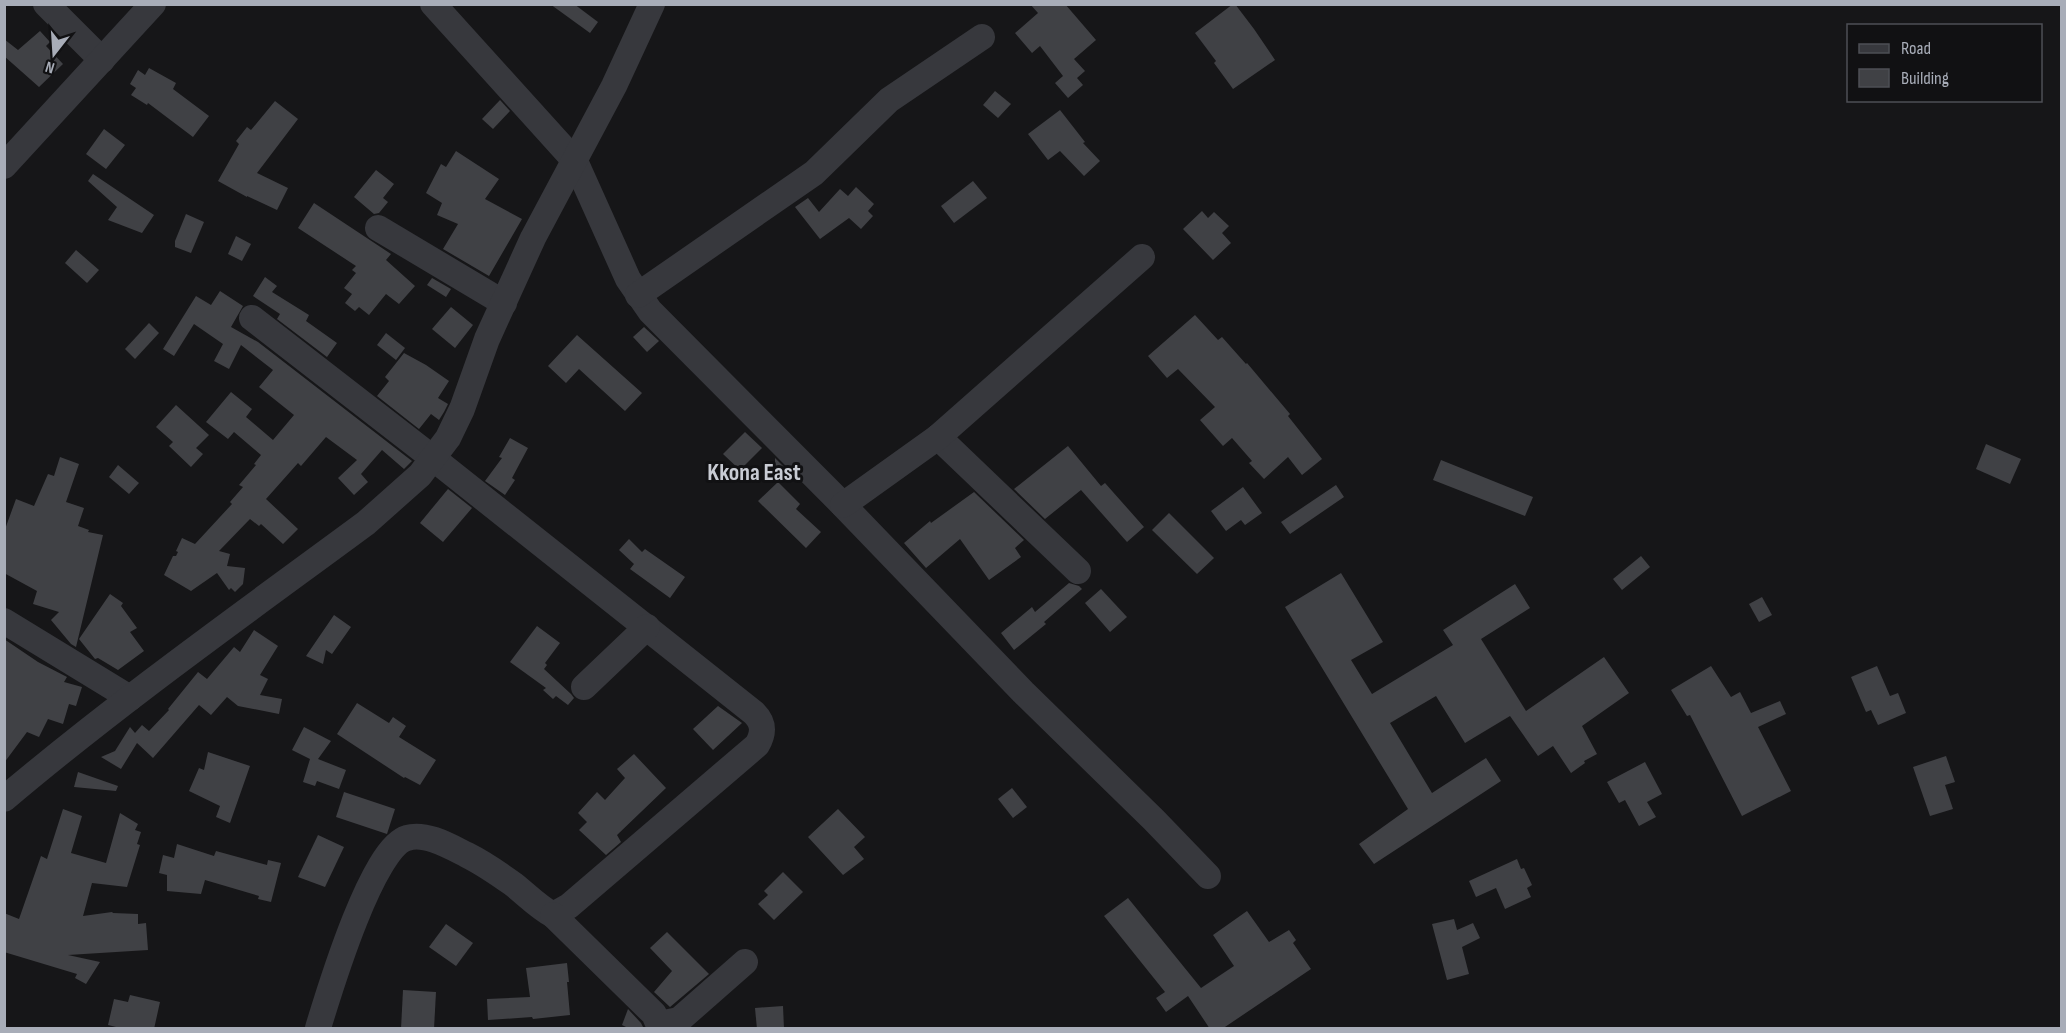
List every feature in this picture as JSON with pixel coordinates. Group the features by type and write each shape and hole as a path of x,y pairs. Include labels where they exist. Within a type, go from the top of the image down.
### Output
{"street":[{"path":"46,4 102,60"},
{"path":"4,166 153,4"},
{"path":"433,4 575,161 619,259 638,295 650,311 1023,692 1208,876"},
{"path":"4,800 130,698 366,522 396,498 434,459 448,438 462,409 487,339 533,238 614,86 652,4"},
{"path":"638,295 814,173 889,100 982,37"},
{"path":"378,228 504,303"},
{"path":"843,506 938,437 1142,257"},
{"path":"252,318 647,627 760,720 763,728 757,745 578,898 553,915"},
{"path":"938,437 1078,571"},
{"path":"4,621 130,698"},
{"path":"584,687 647,627"},
{"path":"318,1029 344,949 361,908 383,863 400,840 410,837 435,840 469,856 514,885 553,915 654,1014 657,1021 664,1023 680,1020 746,962"}],"building":[{"path":"550,4 574,4 598,22 590,33"},
{"path":"1030,4 1065,4 1096,40 1074,59 1085,71 1077,78 1083,85 1068,98 1055,83 1063,76 1040,46 1032,53 1015,33 1038,13"},
{"path":"1233,4 1254,29 1275,60 1233,89 1195,33"},
{"path":"40,31 50,42 46,46 63,64 39,87 4,56 4,39 18,50"},
{"path":"149,68 176,83 173,89 209,116 193,137 148,103 147,105 131,95 136,88 130,84 138,70 145,75"},
{"path":"995,91 1011,104 998,118 983,105"},
{"path":"500,100 510,111 493,129 482,119"},
{"path":"275,101 298,119 257,173 288,188 277,210 218,181 239,144 236,141 247,127 251,130"},
{"path":"1060,110 1085,142 1083,143 1100,161 1084,176 1060,151 1048,160 1028,134"},
{"path":"104,129 125,145 106,169 86,154"},
{"path":"456,151 499,179 485,199 522,219 489,276 443,249 458,224 437,215 442,203 426,193 441,164 446,167"},
{"path":"376,170 394,184 383,198 388,202 379,213 374,214 354,197"},
{"path":"93,174 154,215 142,233 108,220 117,207 88,181"},
{"path":"973,181 987,198 954,223 941,206"},
{"path":"856,187 874,204 868,211 873,216 861,229 849,218 820,239 795,207 808,198 819,212 840,189 848,196"},
{"path":"314,203 391,254 386,260 415,286 399,304 386,294 369,315 359,307 355,311 345,303 352,294 344,288 356,273 352,270 356,266 298,228"},
{"path":"1202,211 1208,218 1214,212 1229,226 1222,233 1231,243 1213,260 1183,229"},
{"path":"186,214 204,222 191,253 175,247 175,241"},
{"path":"236,236 251,244 242,261 228,254"},
{"path":"76,250 99,270 87,283 65,263"},
{"path":"265,277 277,286 272,292 309,315 306,321 337,343 327,357 277,319 280,314 253,296"},
{"path":"432,278 451,289 446,297 427,285"},
{"path":"220,291 243,306 231,327 258,342 412,461 404,469 382,450 361,474 368,482 354,495 338,478 357,460 326,437 301,466 298,463 266,499 298,529 283,544 261,524 259,526 250,519 219,551 230,554 227,566 245,568 243,584 235,592 231,588 229,590 217,573 191,591 164,575 173,556 176,556 178,552 176,551 182,538 195,544 232,504 230,502 243,487 239,485 256,465 254,464 261,455 234,432 228,439 206,422 231,392 252,409 246,417 273,440 294,415 259,387 273,370 241,345 229,369 214,361 223,344 194,324 174,356 163,349 196,296 211,305"},
{"path":"451,307 473,325 455,348 432,329"},
{"path":"1195,315 1218,340 1222,337 1247,363 1290,414 1288,416 1322,459 1302,475 1288,457 1264,479 1249,463 1252,461 1232,438 1223,446 1200,420 1215,407 1178,369 1167,378 1148,356"},
{"path":"149,323 159,333 135,359 125,349"},
{"path":"644,327 659,341 647,352 633,337"},
{"path":"386,333 405,348 396,360 377,345"},
{"path":"577,335 642,393 625,411 579,369 566,383 548,366"},
{"path":"404,353 449,381 438,398 448,404 439,420 431,414 419,429 377,396 389,381 385,377"},
{"path":"176,405 209,435 196,448 203,454 191,467 169,446 173,442 156,427"},
{"path":"745,432 762,448 740,470 723,454"},
{"path":"510,438 528,448 512,478 515,480 505,495 485,481 502,458 499,457"},
{"path":"1986,444 2021,459 2010,484 1976,469"},
{"path":"1068,446 1101,486 1105,483 1144,527 1127,542 1081,490 1045,519 1014,489"},
{"path":"60,457 79,464 66,502 84,508 78,526 89,530 88,532 103,535 76,647 51,620 59,612 33,604 37,591 4,573 4,532 16,499 34,506 48,474 54,476"},
{"path":"775,458 789,472 775,472"},
{"path":"1441,460 1533,497 1525,516 1433,480"},
{"path":"118,465 139,483 129,494 109,477"},
{"path":"778,482 800,504 796,509 821,532 806,548 758,501"},
{"path":"1336,485 1344,497 1290,534 1281,522"},
{"path":"1243,487 1262,513 1245,525 1241,520 1226,531 1211,511"},
{"path":"448,489 472,508 443,542 420,523"},
{"path":"974,492 1024,540 1015,548 1021,557 989,580 960,539 926,568 904,543 930,521 931,523"},
{"path":"1169,513 1214,558 1197,574 1152,530"},
{"path":"629,539 642,552 645,549 685,577 670,598 630,569 634,564 619,550"},
{"path":"1641,556 1650,567 1622,590 1613,579"},
{"path":"1341,573 1383,642 1351,660 1372,694 1453,645 1443,630 1515,584 1530,608 1481,639 1526,711 1604,657 1629,693 1582,726 1597,754 1584,761 1585,763 1571,773 1553,746 1538,756 1510,716 1465,743 1436,696 1390,723 1432,793 1486,758 1501,781 1374,864 1359,844 1408,809 1285,607"},
{"path":"1069,583 1082,589 1044,622 1046,624 1014,650 1001,633 1032,607 1035,612"},
{"path":"1101,589 1127,617 1110,632 1085,603"},
{"path":"110,594 123,603 121,606 137,628 130,632 144,651 118,670 98,658 95,659 79,639"},
{"path":"1762,597 1772,615 1759,622 1749,604"},
{"path":"334,615 351,627 332,654 326,650 323,664 306,656"},
{"path":"537,626 560,643 545,663 547,665 544,669 574,698 568,705 556,696 553,699 543,690 546,688 510,662"},
{"path":"254,630 278,646 260,675 268,679 260,695 282,699 279,714 238,706 227,697 211,715 199,705 153,758 137,743 121,769 101,757 115,751 130,727 135,733 142,725 149,731 169,710 198,672 207,679 234,647 240,652"},
{"path":"4,639 38,662 67,677 64,682 82,687 76,706 69,704 63,724 48,719 39,737 27,732 4,763"},
{"path":"1711,666 1731,697 1740,692 1751,713 1780,701 1786,714 1758,727 1791,791 1742,816 1690,715 1687,716 1671,690"},
{"path":"1877,666 1890,696 1898,693 1906,713 1878,725 1871,710 1866,712 1851,677"},
{"path":"357,703 389,723 393,717 406,726 399,737 436,760 420,785 404,778 337,734"},
{"path":"718,706 742,723 713,750 693,729"},
{"path":"304,727 331,741 318,759 346,770 339,789 317,781 315,786 303,782 310,759 292,750"},
{"path":"208,752 250,766 230,823 216,817 220,806 189,791 199,768 204,770"},
{"path":"634,754 666,788 617,835 621,842 606,855 579,830 587,822 578,813 597,792 605,800 625,778 617,769"},
{"path":"1946,756 1955,782 1945,785 1953,809 1930,816 1913,767"},
{"path":"1645,762 1662,794 1647,802 1656,817 1639,826 1625,800 1619,803 1607,782"},
{"path":"78,772 118,786 116,791 74,787"},
{"path":"1012,788 1027,807 1013,818 998,799"},
{"path":"344,792 395,809 387,834 336,817"},
{"path":"63,809 82,816 71,853 106,863 120,813 138,824 135,830 141,832 137,844 140,845 127,887 92,883 83,916 112,912 138,914 138,924 146,923 148,950 68,955 100,962 86,984 75,978 77,974 4,952 4,913 19,919 41,856 47,859"},
{"path":"838,809 865,837 854,847 864,859 843,875 808,837"},
{"path":"318,835 344,847 325,887 298,877"},
{"path":"177,844 214,856 216,851 267,865 268,860 281,863 271,902 258,899 259,896 205,880 201,894 167,891 167,875 159,873 163,855 174,858"},
{"path":"1517,859 1532,885 1527,888 1531,897 1505,909 1496,888 1476,897 1469,881"},
{"path":"783,872 803,892 774,920 758,904 768,895 764,891"},
{"path":"1128,898 1201,988 1234,966 1213,935 1247,911 1269,942 1289,930 1296,940 1293,943 1311,969 1222,1029 1210,1029 1188,996 1166,1012 1156,998 1165,992 1104,916"},
{"path":"1454,919 1457,930 1473,923 1480,938 1462,947 1469,974 1447,980 1432,924"},
{"path":"446,924 473,943 456,966 429,947"},
{"path":"667,932 709,974 670,1007 654,992 672,971 650,948"},
{"path":"567,963 570,1015 488,1020 487,999 530,997 526,968"},
{"path":"403,990 436,992 434,1029 401,1029"},
{"path":"130,995 160,1002 154,1029 124,1029 108,1025 114,999 128,1002"},
{"path":"783,1006 784,1029 757,1029 755,1008"},
{"path":"628,1009 644,1029 630,1029 622,1025"}],"district":[{"name":"Kkona East","path":"754,472"}]}
